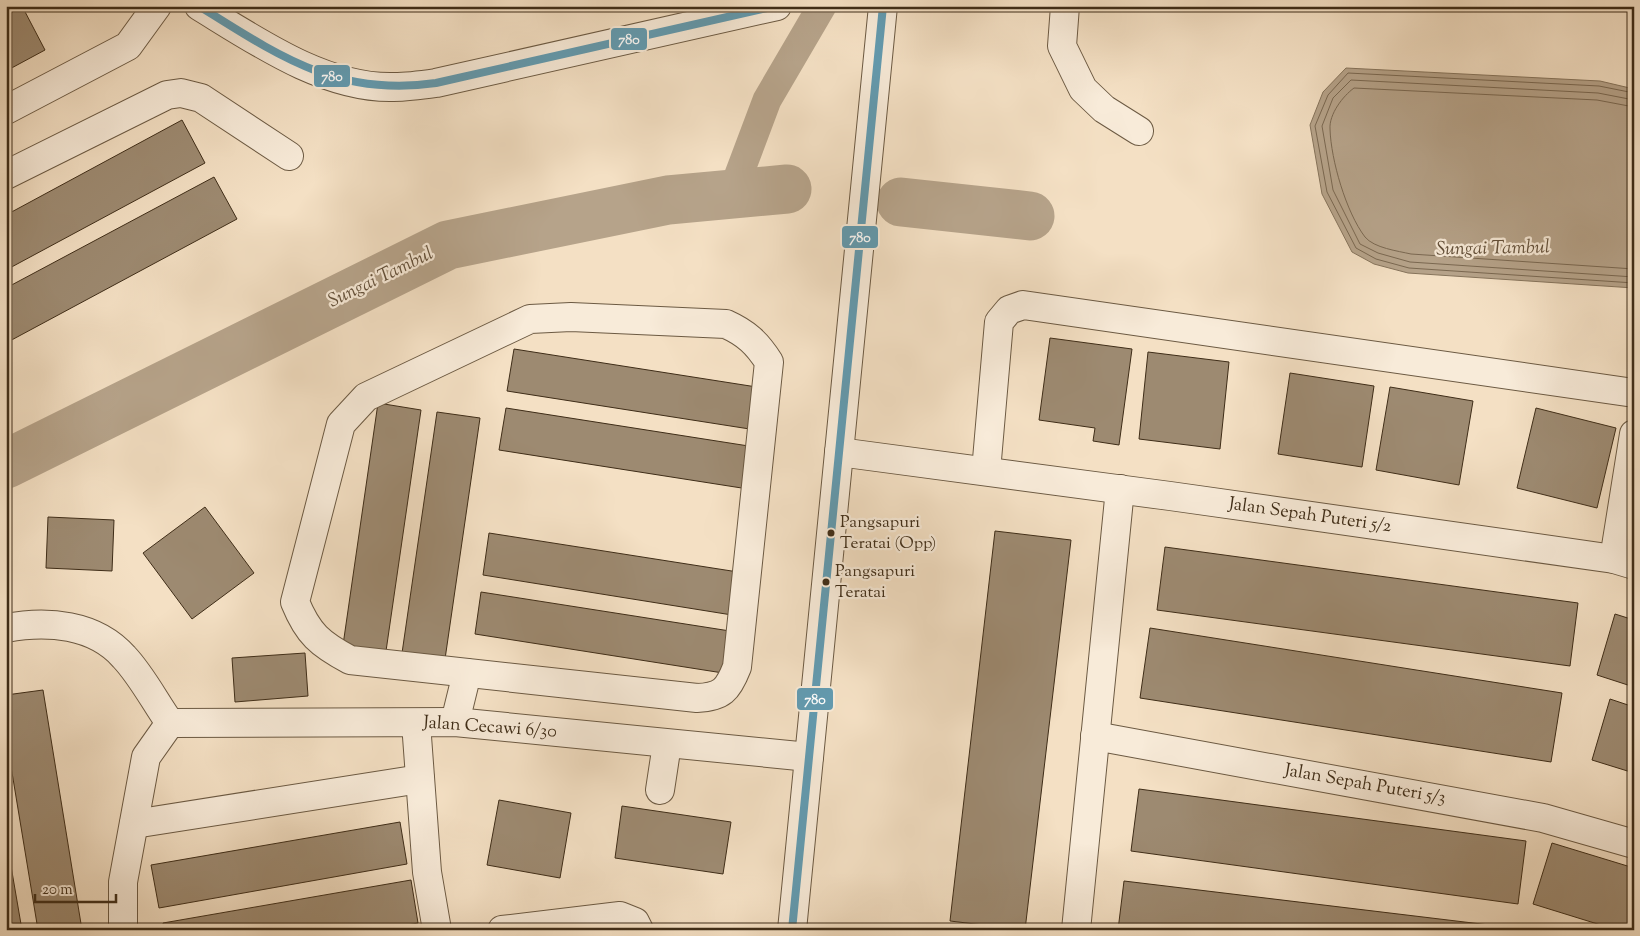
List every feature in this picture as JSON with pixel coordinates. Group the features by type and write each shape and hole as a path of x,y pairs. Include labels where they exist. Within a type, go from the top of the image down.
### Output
{"street":[{"path":"6,110 128,46 157,6"},
{"path":"199,6 277,54 340,80 392,87 436,83 777,6"},
{"path":"792,930 883,6"},
{"path":"1065,6 1062,46 1083,90 1104,110 1139,131"},
{"path":"6,175 167,95 181,93 201,98 289,156"},
{"path":"986,471 999,322 1009,310 1023,305 1634,393"},
{"path":"571,317 726,324 742,331 757,343 769,362 767,385 736,667 731,682 722,693 710,698 697,698 467,673 350,660 325,646 304,623 295,602 341,424 366,397 530,319 571,317"},
{"path":"1624,562 1634,434"},
{"name":"Jalan Sepah Puteri 5/2","path":"839,452 1120,489 1624,562"},
{"path":"1076,930 1120,489"},
{"path":"6,628 56,624 79,630 100,639 124,656 170,724 146,757 123,882 123,930"},
{"path":"455,722 467,673"},
{"name":"Jalan Cecawi 6/30","path":"170,724 455,722 809,757"},
{"path":"416,723 427,872 437,930"},
{"name":"Jalan Sepah Puteri 5/3","path":"1095,736 1543,818 1634,844"},
{"path":"660,790 667,744"},
{"path":"134,824 420,779"},
{"path":"502,930 620,916 635,922 639,930"}],"water":[{"path":"1346,68 1600,81 1634,89 1634,288 1408,273 1374,264 1352,252 1322,194 1310,125 1323,92"}],"building":[{"path":"6,6 22,6 45,50 6,71"},
{"path":"182,120 205,163 6,270 6,215"},
{"path":"214,177 237,219 6,343 6,288"},
{"path":"1050,338 1132,349 1119,445 1093,441 1095,428 1039,420"},
{"path":"514,349 763,388 756,430 507,391"},
{"path":"1148,352 1229,362 1220,449 1139,439"},
{"path":"1290,373 1374,386 1362,467 1278,454"},
{"path":"1390,387 1473,401 1459,485 1376,470"},
{"path":"378,403 421,410 385,658 342,652"},
{"path":"506,408 755,447 748,489 499,450"},
{"path":"1536,408 1616,428 1597,508 1517,488"},
{"path":"437,412 480,418 444,666 401,660"},
{"path":"205,507 254,573 192,619 143,553"},
{"path":"48,517 114,520 112,571 46,568"},
{"path":"995,531 1071,540 1025,930 950,921"},
{"path":"489,533 738,572 732,615 483,575"},
{"path":"1165,547 1578,603 1570,666 1157,610"},
{"path":"481,592 730,631 723,673 475,634"},
{"path":"1615,614 1634,620 1634,687 1597,675"},
{"path":"1150,628 1562,693 1551,762 1140,698"},
{"path":"305,653 308,696 235,702 232,658"},
{"path":"43,690 82,930 38,930 6,736 6,695"},
{"path":"1610,699 1634,707 1634,773 1592,760"},
{"path":"1139,789 1526,841 1518,904 1131,851"},
{"path":"499,800 571,813 560,878 487,865"},
{"path":"622,806 731,822 723,874 615,858"},
{"path":"400,822 407,864 159,908 151,865"},
{"path":"6,837 22,930 6,930"},
{"path":"1552,843 1634,868 1634,930 1617,930 1533,904"},
{"path":"411,880 418,923 378,930 164,930 163,923"},
{"path":"1124,881 1506,927 1505,930 1118,930"}],"waterway":[{"path":"732,193 767,100 822,6"},
{"name":"Sungai Tambul","path":"6,464 448,245 668,200 787,189"},
{"name":"Sungai Tambul","path":"901,202 1030,216"}],"transit line":[{"name":"780","path":"199,6 256,41 310,68 339,78 368,84 401,86 436,83 776,6"},
{"name":"780","path":"792,930 883,6"}],"place":[{"name":"Pangsapuri Teratai (Opp)","path":"831,533"},
{"name":"Pangsapuri Teratai","path":"826,582"}]}
